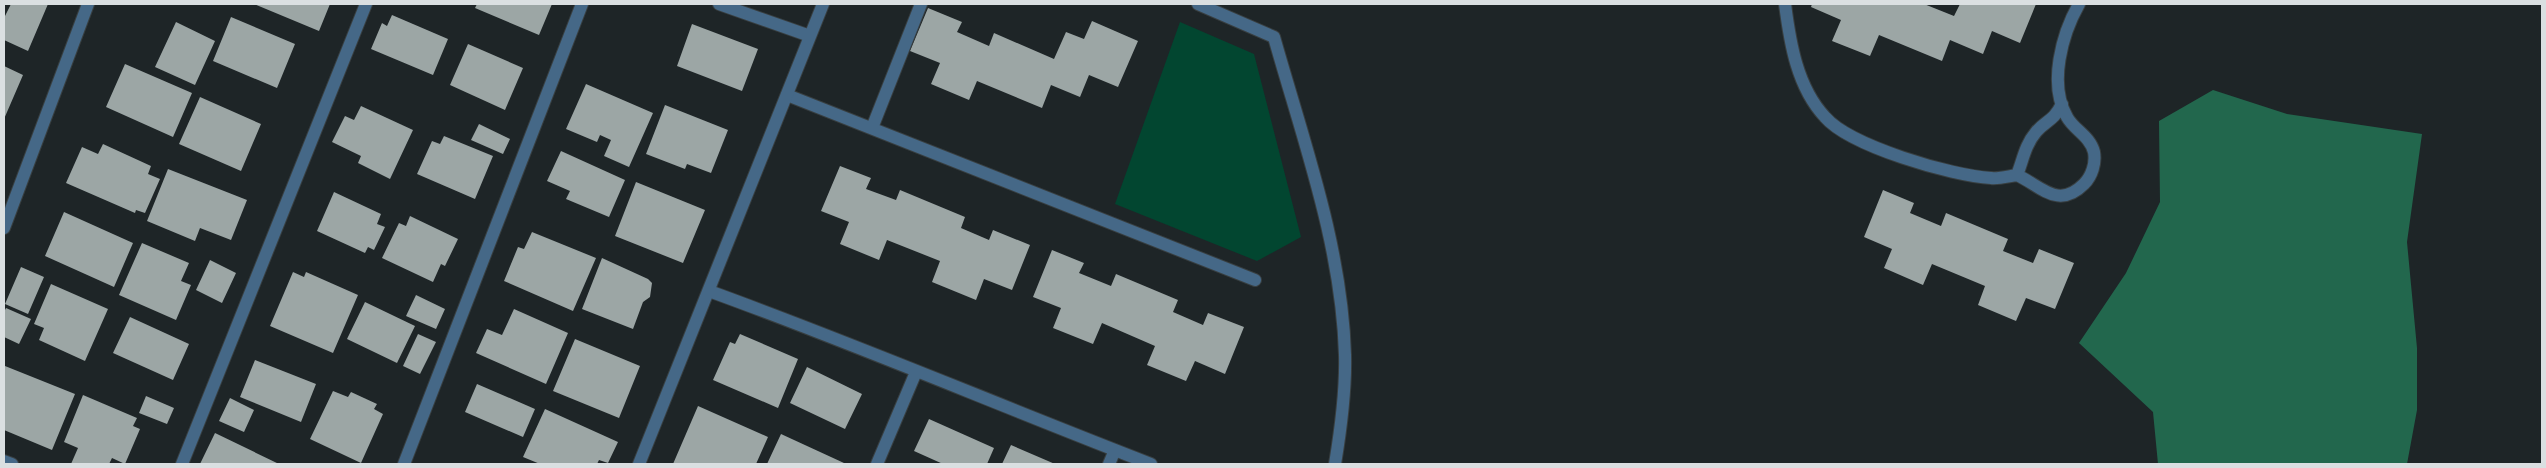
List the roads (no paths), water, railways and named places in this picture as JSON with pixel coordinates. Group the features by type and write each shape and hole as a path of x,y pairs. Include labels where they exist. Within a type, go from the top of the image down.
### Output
{"street":[{"path":"4,228 88,4"},
{"path":"182,464 366,4"},
{"path":"404,464 582,4"},
{"path":"720,4 810,36"},
{"path":"640,464 823,4"},
{"path":"872,128 922,4"},
{"path":"1198,4 1274,37 1322,203 1341,304 1345,355 1344,414 1335,464"},
{"path":"1785,4 1801,79 1824,117 1838,129 1894,154 1930,166 1991,178 2017,175 2056,196 2073,193 2088,180 2093,167 2094,153 2090,143 2066,116 2058,79 2060,48 2079,4"},
{"path":"787,95 1255,280"},
{"path":"2017,175 2029,141 2037,130 2056,116 2062,104"},
{"path":"709,291 817,330 916,372 1151,464"},
{"path":"877,464 916,372"},
{"path":"1109,464 1114,450"},
{"path":"4,461 12,464"}]}
